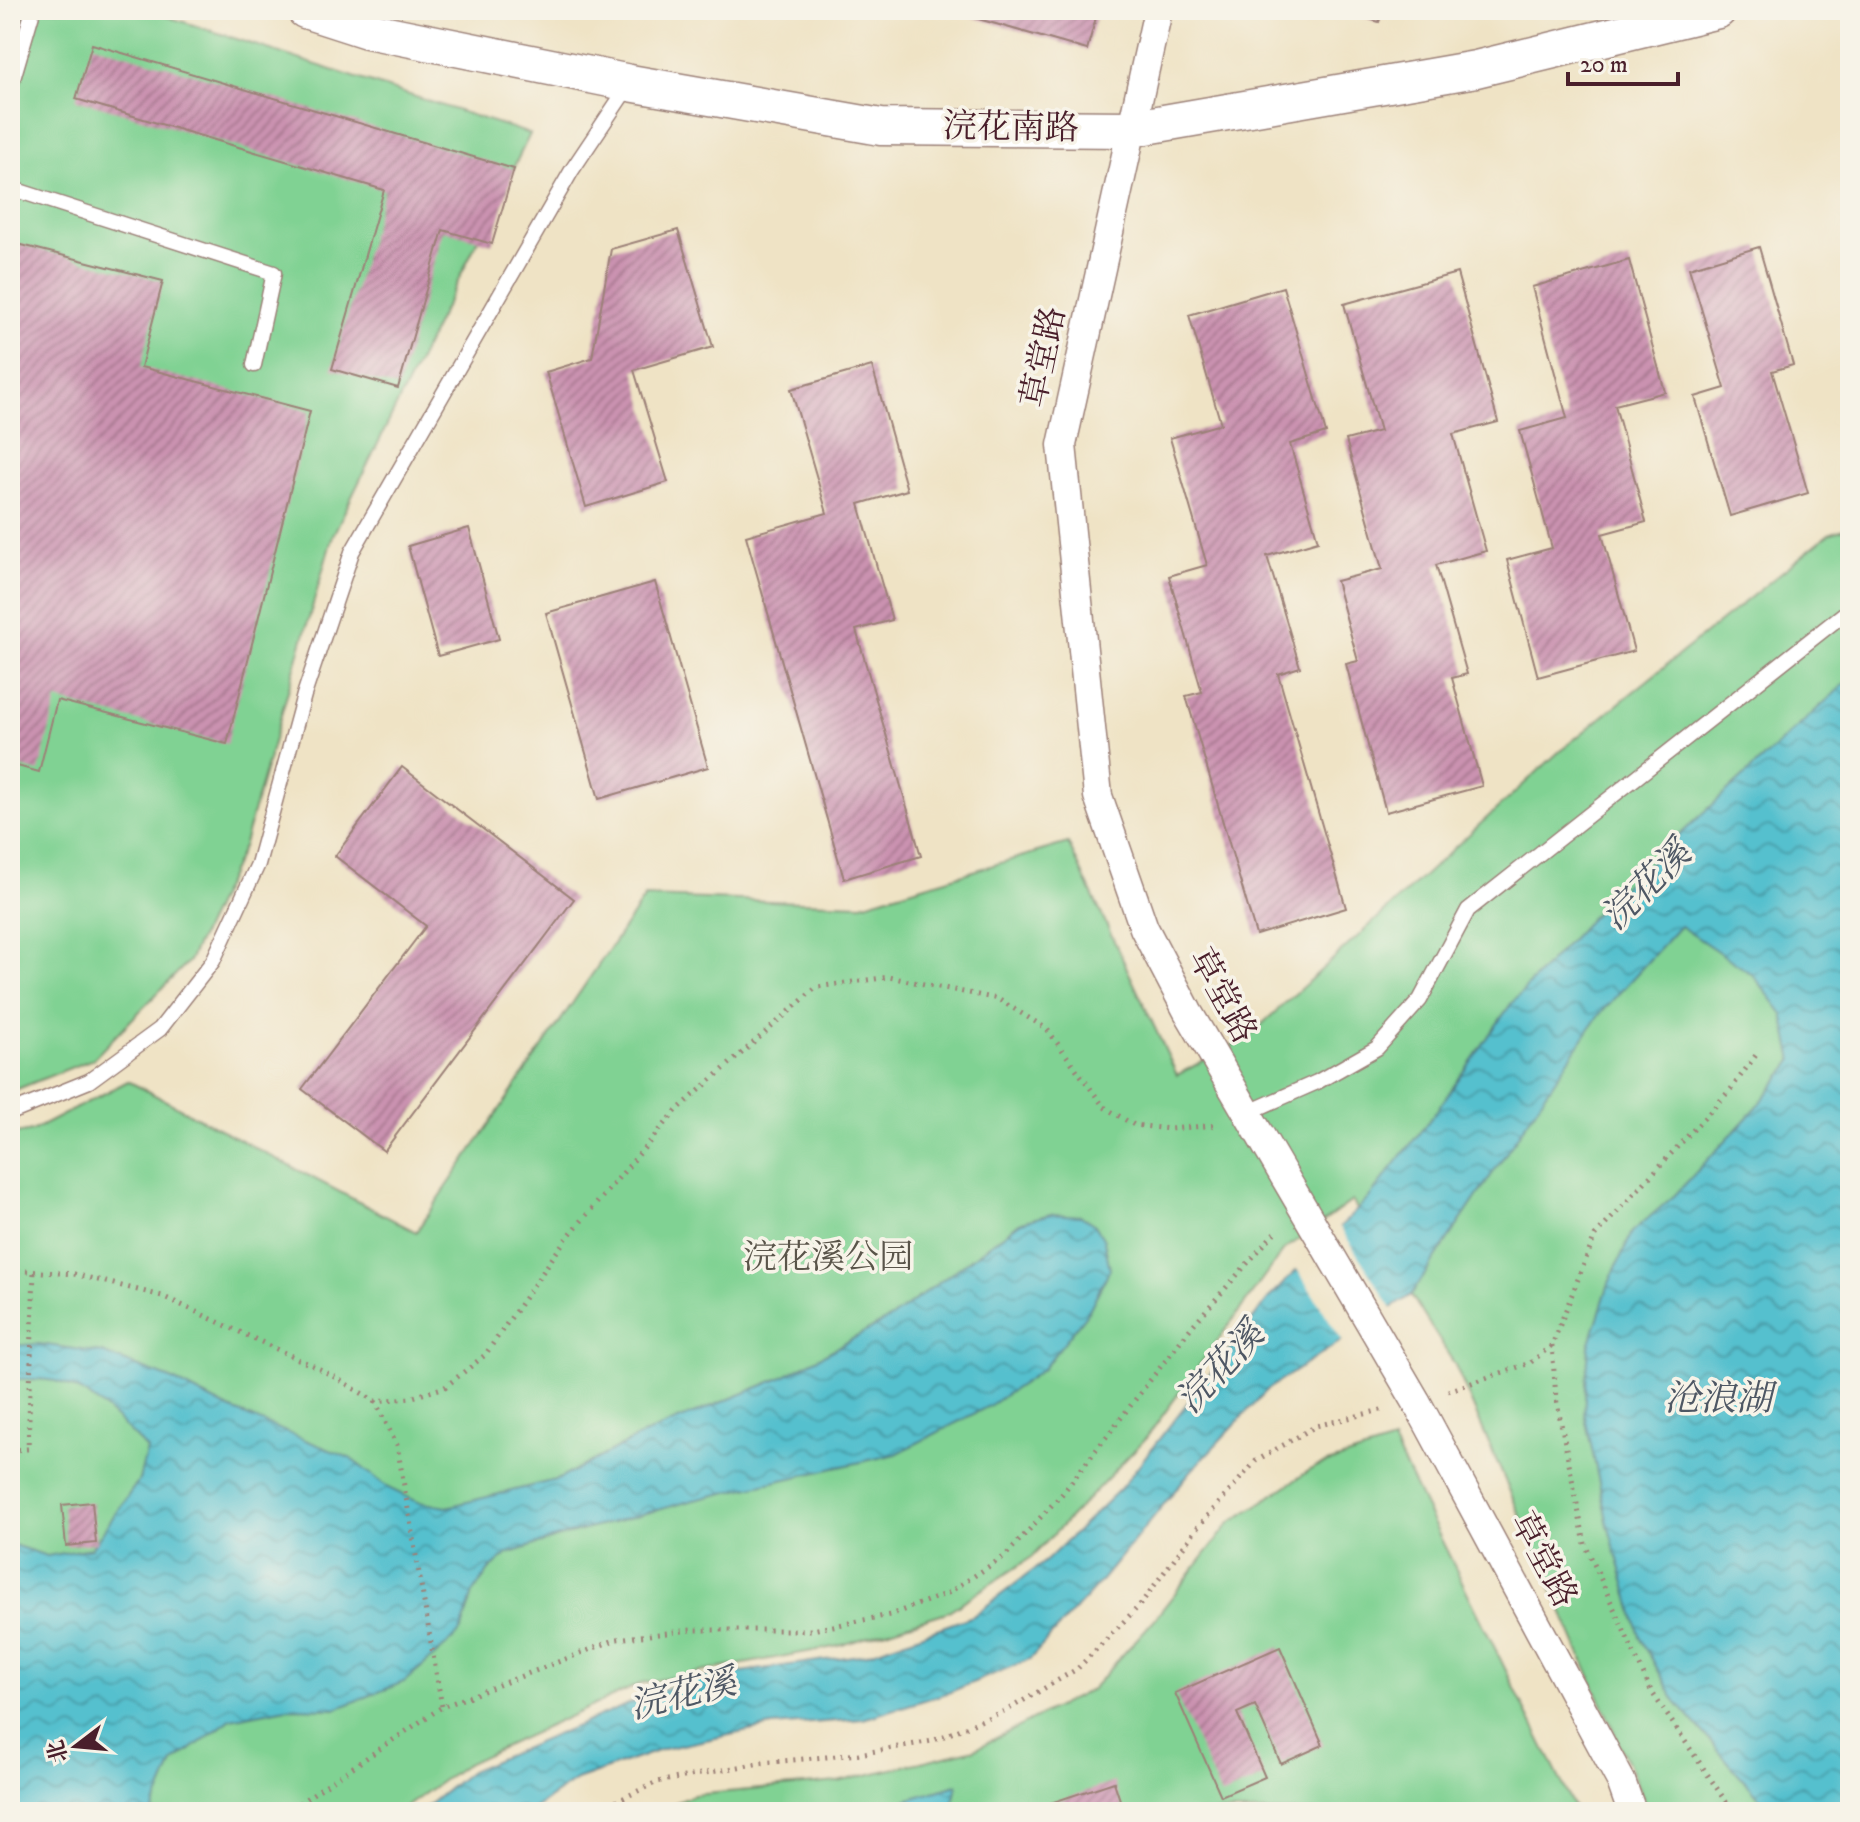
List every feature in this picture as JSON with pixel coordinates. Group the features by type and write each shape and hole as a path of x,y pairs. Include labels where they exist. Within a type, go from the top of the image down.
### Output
{"street":[{"name":"草堂路","path":"1158,10 1129,129 1062,445 1098,796 1144,928 1188,1012 1416,1401 1621,1781 1632,1812"},
{"name":"浣花南路","path":"322,13 367,30 630,83 881,127 1129,129 1476,69 1718,10"}],"lane":[{"path":"10,89 33,10"},
{"path":"10,1113 89,1081 160,1029 213,961 258,864 304,695 352,552 572,170 630,83"},
{"path":"10,188 274,273 254,365"},
{"path":"1247,1113 1317,1082 1377,1048 1420,1000 1468,910 1498,883 1541,856 1850,609"}],"path":[{"path":"375,1401 410,1398 445,1387 485,1355 565,1240 677,1110 817,987 889,977 998,999 1047,1029 1104,1107 1134,1125 1169,1129 1219,1125 1247,1113"},
{"path":"1733,1812 1651,1691 1585,1544 1556,1398 1552,1345 1595,1236 1731,1089 1759,1051"},
{"path":"286,1812 442,1707 617,1639 691,1630 812,1630 890,1615 948,1593 1005,1556 1062,1494 1251,1255 1305,1210"},
{"path":"10,1270 74,1274 162,1296 324,1371 375,1401 397,1445 442,1707"},
{"path":"10,1450 28,1449 34,1271"},
{"path":"594,1812 657,1782 760,1763 859,1754 932,1741 1009,1709 1077,1669 1139,1606 1198,1527 1256,1461 1316,1426 1416,1401 1530,1363 1552,1345"}],"green space":[{"path":"10,10 147,10 530,134 333,535 243,847 189,961 93,1059 10,1092"},
{"name":"浣花溪公园","path":"1850,527 1850,1812 1649,1812 1455,1365 1352,1201 1284,1250 1146,1438 1032,1557 947,1612 839,1646 642,1683 464,1765 399,1812 10,1812 10,1135 32,1131 128,1081 416,1232 645,897 862,904 1068,843 1177,1075 1248,1037 1561,750 1829,534"},
{"path":"1393,1442 1576,1812 654,1812 694,1795 838,1782 975,1749 1092,1689 1153,1621 1230,1523 1315,1467"}],"water":[{"path":"1850,679 1850,1812 1772,1812 1675,1701 1641,1639 1608,1525 1584,1412 1589,1346 1609,1283 1632,1232 1675,1195 1756,1108 1793,1061 1783,1014 1753,975 1680,926 1598,1016 1411,1295 1268,1389 1190,1472 1102,1580 1030,1659 950,1692 863,1719 772,1726 663,1749 576,1780 529,1812 420,1812 470,1771 686,1680 867,1654 973,1616 1047,1560 1120,1489 1271,1296 1367,1200 1435,1113 1511,1004 1599,909"},
{"path":"1051,1214 1081,1216 1095,1225 1104,1240 1110,1269 1088,1312 1042,1370 989,1406 896,1454 694,1500 508,1554 489,1570 473,1593 462,1629 454,1639 404,1682 336,1709 287,1708 231,1719 173,1763 152,1812 10,1812 10,1544 47,1556 91,1548 139,1480 147,1449 81,1391 50,1380 10,1379 10,1346 39,1344 102,1353 171,1379 227,1408 350,1458 390,1489 418,1502 447,1507 559,1479 642,1435 783,1377 891,1318 1021,1222"},
{"path":"957,1785 951,1812 865,1812"}],"pier":[{"path":"1338,1224 1394,1312 1345,1345 1295,1266"}],"building":[{"path":"947,10 1098,10 1087,50"},
{"path":"1341,10 1383,10 1379,22"},
{"path":"92,44 514,169 492,244 443,230 398,388 332,369 384,190 76,99"},
{"path":"678,230 713,347 634,370 668,482 586,507 546,372 592,358 611,249"},
{"path":"10,242 163,281 141,367 310,411 227,744 57,700 39,772 10,764"},
{"path":"1759,247 1793,365 1772,371 1808,493 1730,516 1695,397 1725,388 1689,268"},
{"path":"1629,260 1665,392 1615,405 1646,522 1602,534 1634,651 1538,677 1507,560 1552,548 1520,431 1567,418 1532,287"},
{"path":"1457,273 1498,422 1453,434 1486,551 1436,565 1467,674 1452,678 1482,786 1386,812 1346,664 1358,661 1336,581 1382,569 1346,440 1380,431 1344,304"},
{"path":"1283,287 1326,433 1290,444 1318,541 1267,556 1300,667 1278,674 1346,908 1256,935 1186,696 1202,692 1169,576 1207,565 1170,438 1221,424 1189,315"},
{"path":"872,366 907,490 859,504 892,620 856,630 921,856 844,879 746,536 827,513 791,389"},
{"path":"469,528 499,639 438,656 408,546"},
{"path":"655,582 708,767 599,799 546,613"},
{"path":"402,767 574,899 384,1151 302,1089 426,926 335,856"},
{"path":"92,1502 96,1543 66,1546 62,1505"},
{"path":"1280,1647 1323,1745 1281,1764 1255,1705 1237,1713 1265,1777 1221,1796 1175,1693"},
{"path":"1114,1782 1124,1812 1037,1812 1035,1808"}],"water label":[{"name":"浣花溪","path":"1647,886"},
{"name":"浣花溪","path":"1221,1368"},
{"name":"沧浪湖","path":"1718,1399"},
{"name":"浣花溪","path":"683,1695"}]}
